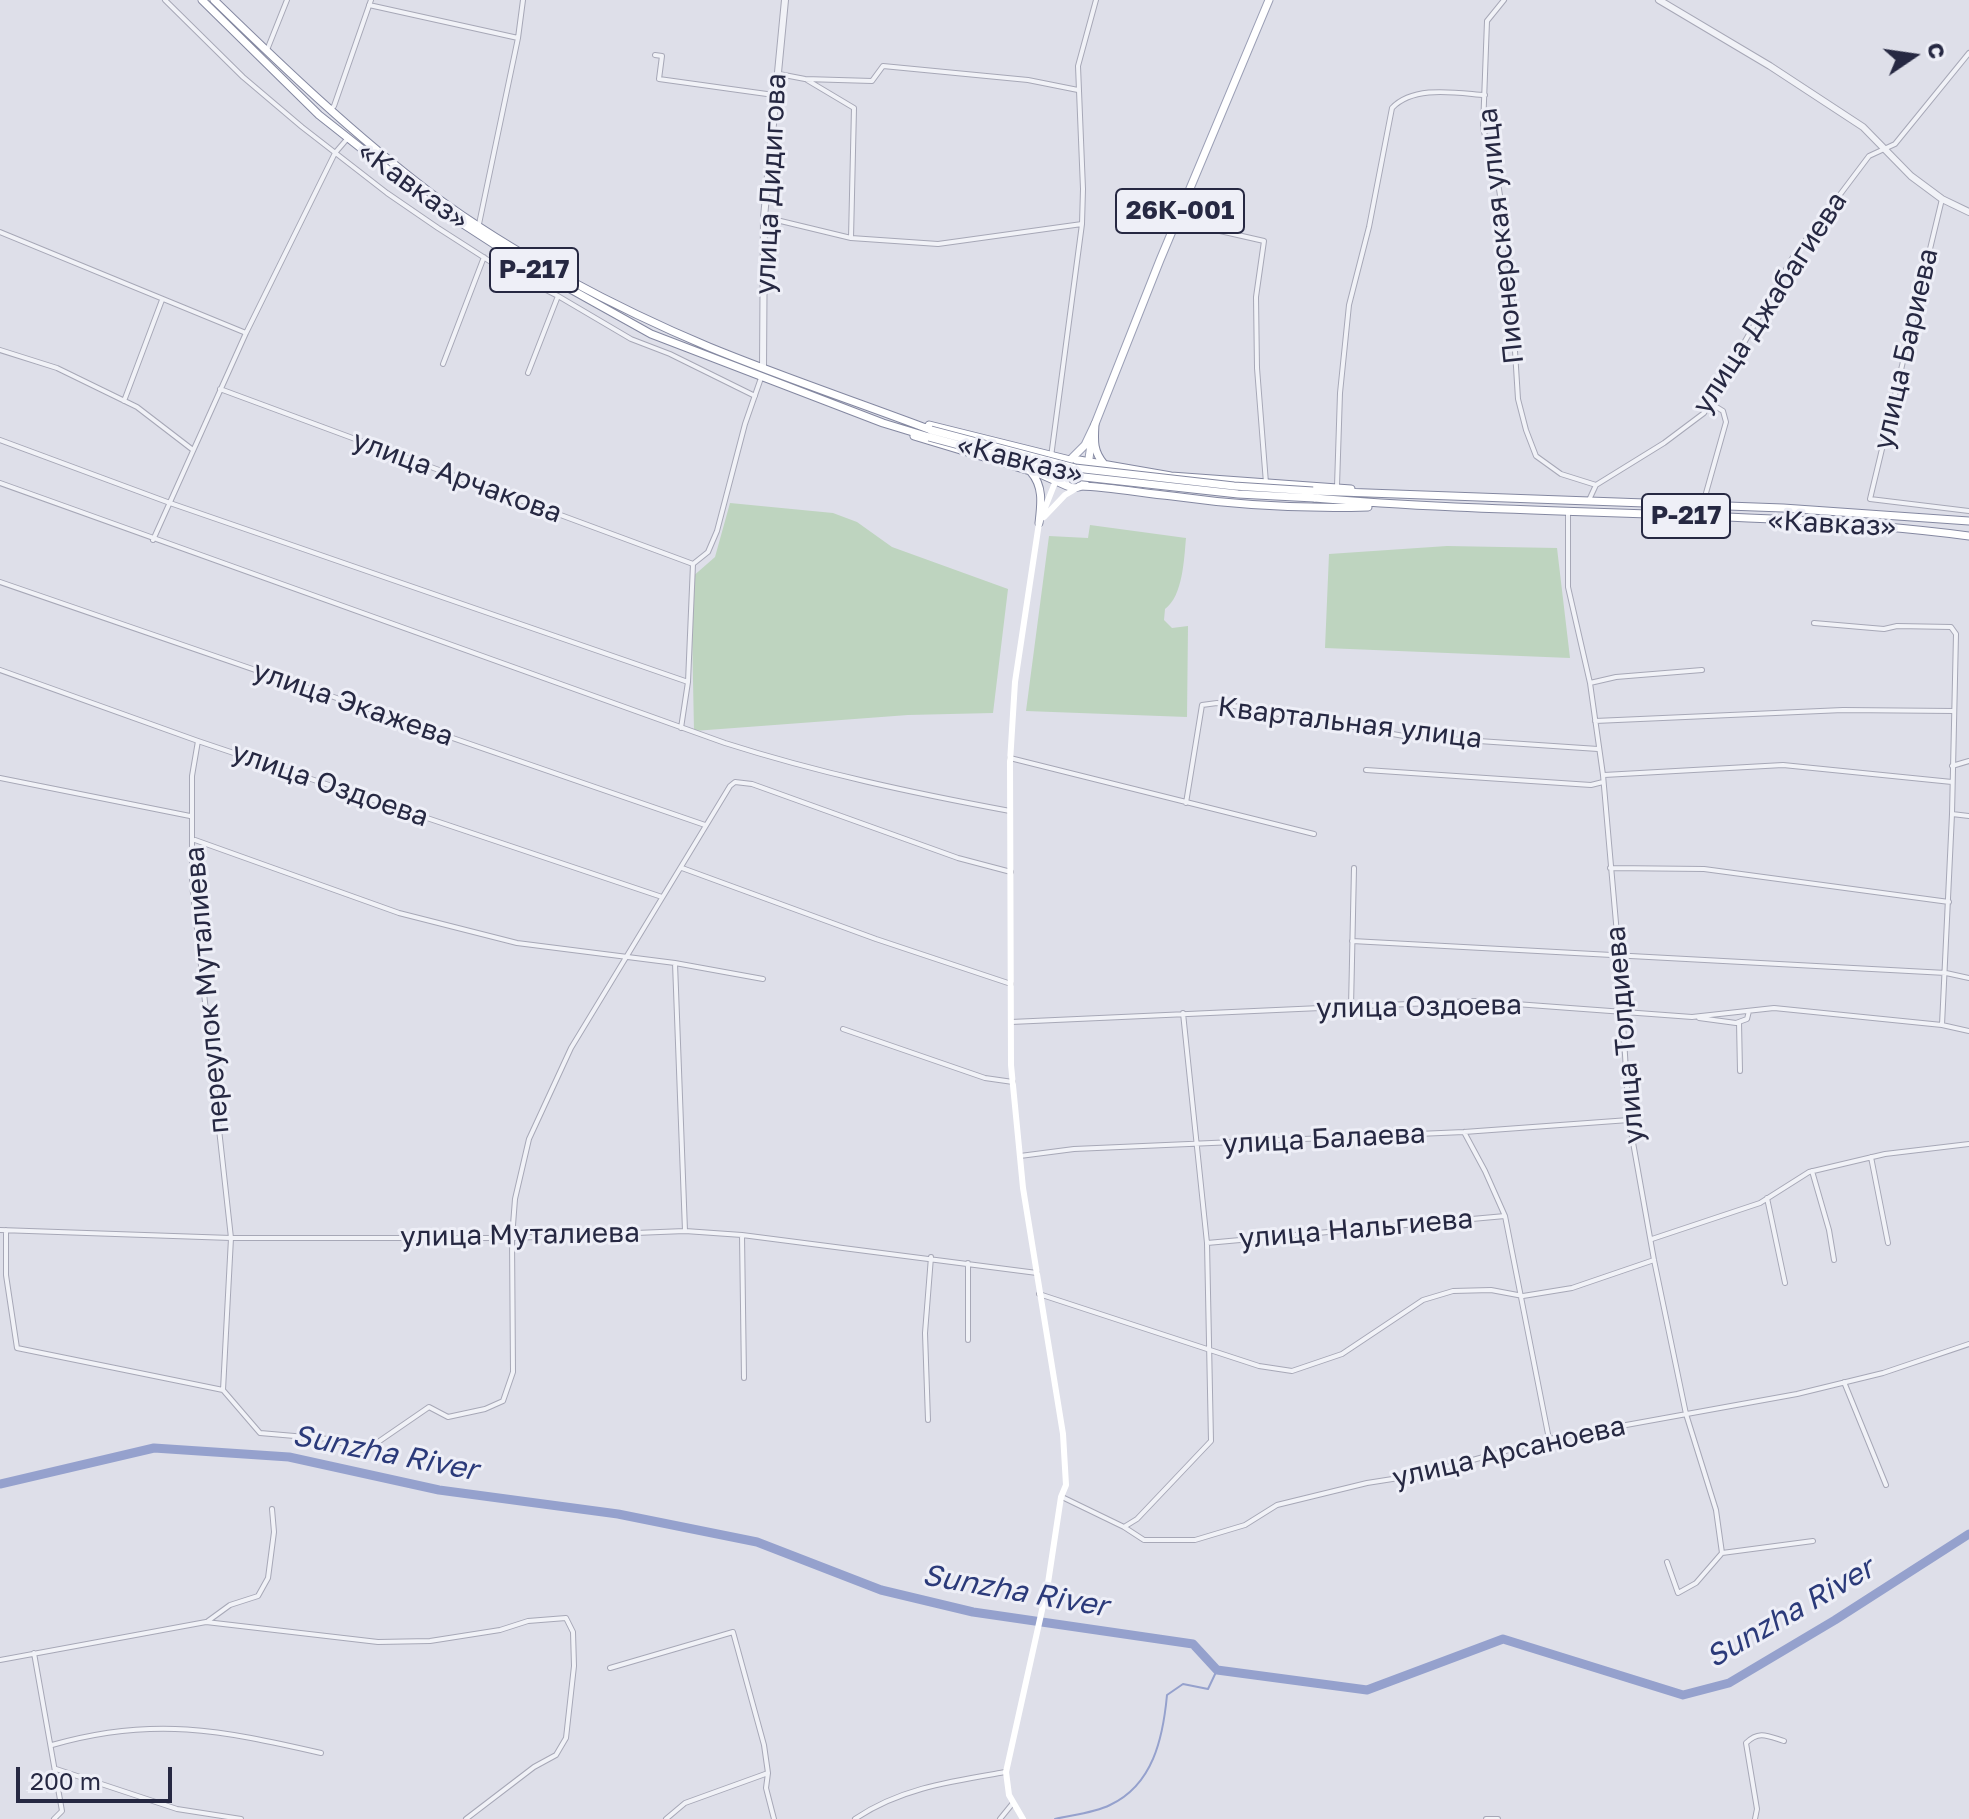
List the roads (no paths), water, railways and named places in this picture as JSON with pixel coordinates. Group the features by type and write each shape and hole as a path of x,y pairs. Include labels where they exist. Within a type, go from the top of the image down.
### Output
{"main road":[{"name":"«Кавказ»","path":"202,0 319,115 429,202 520,261 651,334 888,414 1069,460"},
{"name":"«Кавказ»","path":"214,0 329,111 434,195 479,224 578,284 762,373 883,423 1075,468 1402,506 1889,525 1969,536"},
{"name":"26К-001","path":"1095,424 1269,0"},
{"name":"«Кавказ»","path":"888,414 930,433"},
{"path":"883,423 928,442 1030,471 1067,486 1106,487 1173,497 1294,506 1402,506"},
{"path":"1039,523 1060,470 1085,445 1095,424"},
{"path":"1039,523 1059,500 1087,480 1095,424"},
{"path":"1095,424 1093,444 1096,455 1104,464"},
{"path":"1069,460 1104,464"},
{"path":"1079,460 1088,471"},
{"name":"Р-217","path":"1104,464 1171,476 1337,487 1413,497"},
{"path":"1060,470 1061,479 1067,486"},
{"path":"1023,1819 1013,1803 1006,1772 1048,1583 1061,1497 1066,1485 1063,1434 1039,1294 1013,1082 1010,758 1015,682 1039,523 1041,493 1030,471"},
{"name":"«Кавказ»","path":"1314,495 1783,508 1969,521"}],"street":[{"path":"165,0 243,77 387,193 484,257 631,339 670,354 755,396"},
{"path":"267,51 287,0"},
{"path":"479,224 518,38 523,0"},
{"name":"улица Дидигова","path":"762,373 764,217 785,0"},
{"path":"1051,457 1082,224 1078,66 1096,0"},
{"name":"Пионерская улица","path":"1504,0 1487,21 1483,128 1499,189 1509,255 1518,399 1536,456 1561,474 1596,485"},
{"path":"1659,0 1770,66 1863,127 1911,176 1942,199 1969,212"},
{"path":"329,111 334,106 370,3 518,38"},
{"name":"улица Джабагиева","path":"1596,485 1664,443 1704,413 1793,257 1869,156 1895,144 1969,53"},
{"path":"655,55 662,56 659,79 774,95"},
{"path":"777,73 805,79 872,81 883,66 1028,80 1078,90"},
{"path":"805,79 854,108 851,238"},
{"path":"1337,487 1340,393 1349,305 1369,227 1392,108 1401,98 1419,95 1447,92 1485,95"},
{"path":"153,540 246,333 335,153 348,138"},
{"name":"улица Бариева","path":"1942,199 1870,499 1969,511"},
{"path":"764,217 851,238 938,244 1082,224"},
{"path":"1176,221 1264,241 1256,297 1257,368 1266,483"},
{"path":"0,232 246,333"},
{"path":"443,364 484,257"},
{"path":"528,373 558,296"},
{"path":"124,401 162,300"},
{"path":"0,350 57,368 137,407 193,450"},
{"path":"681,728 688,682 693,564 708,552 717,531 762,373"},
{"name":"улица Арчакова","path":"220,389 693,564"},
{"path":"1706,493 1726,422 1723,411 1710,403"},
{"path":"0,440 170,503 688,682"},
{"path":"0,483 681,728 796,766 888,789 1010,811"},
{"path":"1588,502 1596,485"},
{"name":"улица Толдиева","path":"1568,511 1568,587 1590,683 1603,775 1629,1120 1686,1414 1716,1510 1722,1553"},
{"name":"улица Экажева","path":"0,582 706,826"},
{"path":"1814,623 1884,629 1897,626 1951,627 1956,634 1949,902 1942,1025"},
{"name":"улица Оздоева","path":"0,670 198,741 662,897"},
{"path":"1590,683 1616,677 1702,670"},
{"name":"Квартальная улица","path":"1186,803 1202,705 1217,703 1404,736 1598,749"},
{"path":"1595,721 1829,711 1954,711"},
{"name":"переулок Муталиева","path":"198,741 190,816 194,839 192,884 231,1238 223,1390"},
{"path":"1010,758 1314,834"},
{"path":"1952,766 1969,761"},
{"path":"1603,775 1783,765 1952,782"},
{"path":"1366,770 1591,785 1603,782"},
{"path":"0,778 190,816"},
{"path":"3,1230 17,1348 223,1390 260,1433 329,1439 365,1451 429,1407 448,1417 485,1409 503,1401 513,1372 512,1238 515,1199 529,1139 571,1048 730,786 735,782 752,784 958,858 1011,872"},
{"path":"1952,814 1969,816"},
{"path":"194,839 399,913 517,943 675,963 763,979"},
{"path":"682,868 876,939 1011,984"},
{"path":"1351,1007 1354,868"},
{"path":"1610,868 1704,869 1949,902"},
{"path":"1352,941 1619,957 1714,959 1946,973 1969,978"},
{"path":"675,963 685,1231"},
{"name":"улица Оздоева","path":"1011,1022 1475,1001 1692,1017 1774,1008 1942,1025 1969,1031"},
{"path":"1692,1017 1739,1022 1747,1019 1749,1011"},
{"path":"1124,1527 1137,1519 1211,1441 1207,1243 1183,1013"},
{"path":"1739,1022 1740,1071"},
{"path":"843,1029 985,1078 1013,1082"},
{"name":"улица Балаева","path":"1020,1156 1074,1149 1464,1132 1629,1120"},
{"path":"1464,1132 1505,1216 1549,1439"},
{"path":"1652,1239 1767,1198 1812,1171 1871,1157 1969,1144"},
{"path":"1871,1157 1888,1243"},
{"path":"1812,1171 1834,1260"},
{"path":"1767,1198 1785,1283"},
{"name":"улица Нальгиева","path":"1207,1243 1505,1216"},
{"name":"улица Муталиева","path":"3,1230 231,1238 512,1238 685,1231 931,1257 1037,1273"},
{"path":"742,1235 744,1378"},
{"path":"928,1420 925,1333 931,1257"},
{"path":"1039,1294 1259,1366 1292,1371 1342,1354 1423,1300 1453,1291 1491,1290 1523,1296 1572,1288 1654,1260"},
{"path":"968,1263 968,1340"},
{"name":"улица Арсаноева","path":"1061,1497 1144,1540 1195,1540 1245,1525 1277,1505 1367,1483 1418,1475 1549,1439 1883,1373 1969,1344"},
{"path":"1844,1382 1886,1485"},
{"path":"206,1622 230,1605 258,1596 268,1578 274,1532 272,1509"},
{"path":"1667,1562 1678,1593 1696,1583 1722,1553 1813,1541"},
{"path":"0,1660 206,1622 378,1642 430,1641 500,1630 528,1621 566,1618 573,1632 574,1666 566,1738 556,1755 534,1767 466,1819"},
{"path":"610,1668 733,1632 758,1718 768,1773 766,1788 774,1819"},
{"path":"34,1653 62,1811 54,1819"},
{"path":"52,1745 93,1733 194,1728 264,1739 321,1753"},
{"path":"1755,1819 1756,1793 1746,1743 1753,1736 1761,1734 1784,1741"},
{"path":"56,1769 177,1809 241,1819"},
{"path":"855,1819 882,1802 930,1786 1006,1772"},
{"path":"666,1819 685,1803 768,1773"},
{"path":"1000,1819 1013,1803"},
{"path":"1486,1819 1498,1819"}],"waterway":[{"name":"Sunzha River","path":"0,1484 154,1448 289,1457 439,1490 618,1514 757,1542 881,1590 973,1612 1193,1644 1217,1670 1367,1690 1503,1639 1683,1695 1729,1683 1969,1534"},
{"path":"1055,1819 1104,1808 1125,1796 1146,1773 1153,1759 1159,1743 1167,1695 1183,1684 1208,1689 1217,1670"}]}
